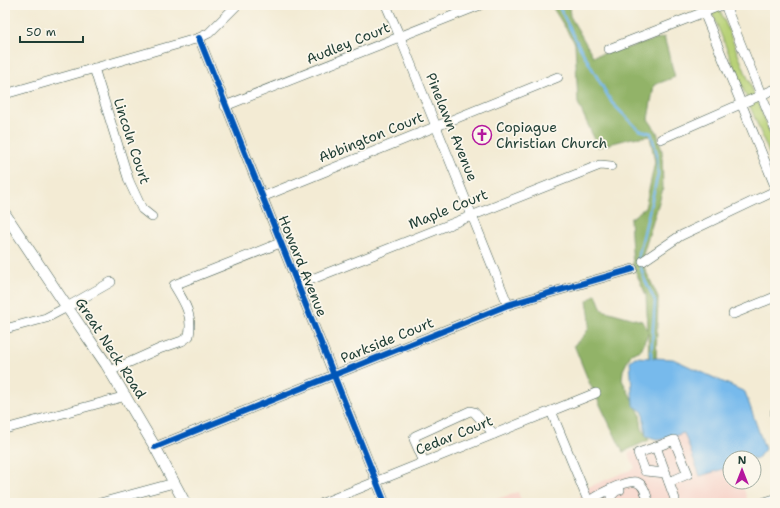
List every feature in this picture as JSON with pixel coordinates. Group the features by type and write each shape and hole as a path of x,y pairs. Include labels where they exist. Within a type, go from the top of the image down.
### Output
{"main road":[{"name":"Great Neck Road","path":"5,214 126,396 185,503"},
{"path":"765,503 775,500"}],"street":[{"path":"5,94 209,34 237,5"},
{"name":"Pinelawn Avenue","path":"386,5 508,305"},
{"name":"Audley Court","path":"225,106 480,5"},
{"path":"609,49 702,9 723,5 775,129"},
{"path":"702,9 775,186"},
{"name":"Howard Avenue","path":"198,38 385,503"},
{"name":"Lincoln Court","path":"94,68 129,181 142,209 152,217"},
{"name":"Abbington Court","path":"262,197 558,77"},
{"path":"661,139 775,89"},
{"name":"Maple Court","path":"297,285 600,165 611,166"},
{"path":"643,261 680,236 775,192"},
{"path":"110,371 189,336 191,328 188,307 174,286 280,243"},
{"name":"Parkside Court","path":"155,447 333,374 508,305 633,269"},
{"path":"5,329 46,318 67,308 111,282"},
{"path":"733,314 775,297"},
{"name":"Cedar Court","path":"323,503 596,393"},
{"path":"5,429 126,396"},
{"path":"424,462 414,439 415,436 470,411 474,412 494,434"},
{"path":"551,411 588,502 627,483 637,482 643,487 649,503"},
{"path":"674,440 688,474 668,478 645,471 638,453 674,440"},
{"path":"656,447 675,499"},
{"path":"100,503 174,483"},
{"path":"611,503 611,496 616,491 636,486 643,487"},
{"path":"602,494 605,503"}],"shaded area":[{"path":"684,432 700,476 722,469 722,490 744,490 748,503 566,503 588,494 586,488 635,468 628,453"},
{"path":"518,492 522,503 485,503"}],"green space":[{"path":"551,5 569,5 570,16 593,56 624,49 664,37 675,77 654,85 648,119 657,132 662,151 663,189 641,261 658,297 656,358 649,357 648,333 641,350 631,354 623,370 622,380 640,414 642,429 649,440 623,452 589,382 574,345 585,335 588,330 590,321 587,301 596,294 602,310 642,321 648,331 646,295 633,266 630,219 645,208 655,162 650,136 632,138 598,147 578,103 575,43"},
{"path":"709,5 718,5 775,145 775,168"}],"water":[{"path":"635,357 673,359 745,392 765,449 762,453 762,450 722,450 722,469 700,476 684,433 660,440 646,436 643,412 633,405 630,361"}],"waterway":[{"path":"558,5 579,46 612,103 639,130 651,133 657,154 658,174 638,258 644,278 655,301 652,360"}],"cycle path":[{"path":"199,38 385,503"},
{"path":"155,447 508,305 633,269"}],"place":[{"name":"Copiague Christian Church","path":"482,135"}]}
